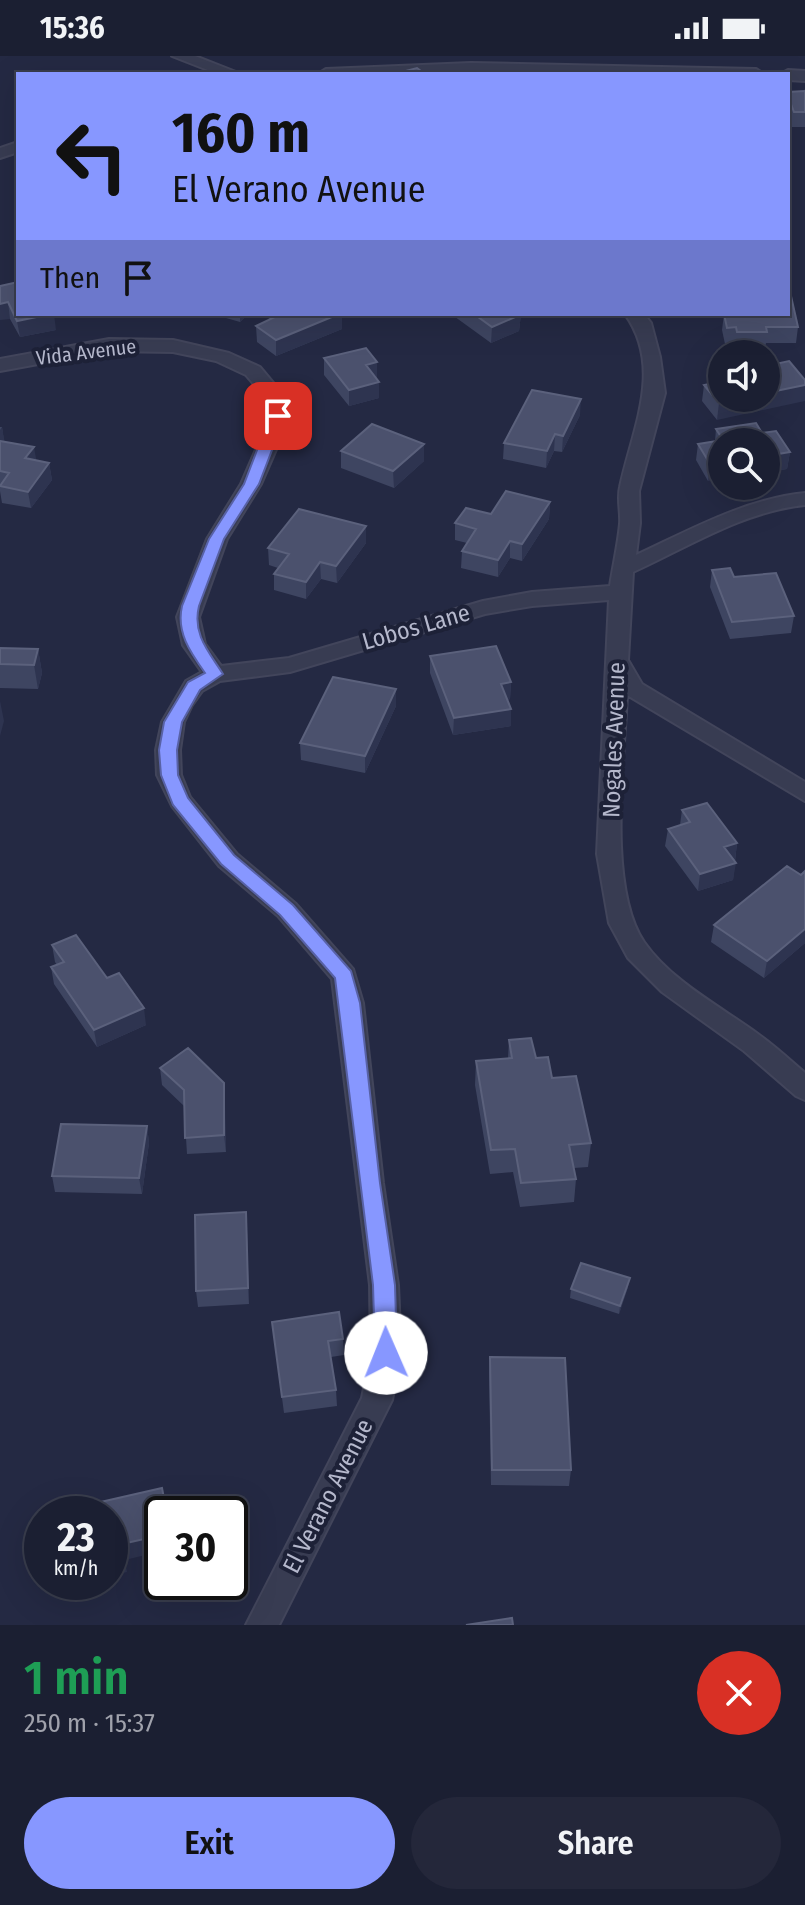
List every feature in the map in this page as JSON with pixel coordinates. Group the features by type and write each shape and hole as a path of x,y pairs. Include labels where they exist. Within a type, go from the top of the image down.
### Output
{"street":[{"path":"180,56 227,72"},
{"path":"356,72 566,62 724,72"},
{"name":"Nogales Avenue","path":"636,316 642,323 651,357 655,393 629,491 630,523 620,592 609,854 621,923 637,951 671,985 753,1044 805,1089"},
{"name":"Vida Avenue","path":"0,365 119,344 173,346 222,357 253,371 273,395 278,416 251,484 217,539 188,617 194,645 215,674"},
{"path":"625,568 765,506 792,498 805,499"},
{"name":"Lobos Lane","path":"215,674 290,665 483,608 532,599 620,592"},
{"path":"617,659 634,689 805,793"},
{"name":"El Verano Avenue","path":"215,674 194,686 173,722 168,750 169,775 180,800 228,860 287,910 344,976 350,1003 369,1183 384,1285 386,1353 377,1400 262,1625"}],"building":[{"path":"417,68 422,72 402,72"},
{"path":"805,91 805,112 794,112 790,92"},
{"path":"16,282 16,316 41,316 17,321 8,302 0,304 0,286"},
{"path":"791,296 798,327 766,327 767,332 737,332 736,327 727,328 724,316 790,316"},
{"path":"334,316 276,340 256,326 275,317"},
{"path":"477,316 518,316 492,327"},
{"path":"366,348 377,362 366,365 379,382 349,390 324,358"},
{"path":"789,361 805,380 805,385 780,390 780,363"},
{"path":"532,390 581,399 563,436 555,434 547,451 504,443"},
{"path":"756,423 759,428 723,428"},
{"path":"372,424 424,444 393,471 341,451"},
{"path":"780,437 790,452 780,454"},
{"path":"0,441 34,447 25,458 49,463 28,492 0,486 9,473 0,471"},
{"path":"708,442 708,461 698,444"},
{"path":"506,491 550,502 522,544 510,541 498,560 462,551 476,529 455,523 466,508 491,514"},
{"path":"299,509 366,526 336,566 320,562 306,582 274,574 289,554 268,548"},
{"path":"730,568 734,577 776,573 794,616 732,622 712,570"},
{"path":"496,646 511,682 501,684 511,709 454,718 430,656"},
{"path":"0,648 38,649 34,665 0,664"},
{"path":"333,677 396,689 365,756 300,743"},
{"path":"707,803 737,843 724,847 736,863 700,874 668,829 690,822 682,810"},
{"path":"787,866 801,875 805,871 805,929 767,961 714,925"},
{"path":"76,935 107,978 119,973 144,1008 94,1030 51,967 64,962 52,945"},
{"path":"531,1038 536,1058 548,1057 552,1078 576,1076 591,1143 569,1145 576,1179 521,1183 515,1149 491,1150 476,1061 512,1058 509,1040"},
{"path":"188,1048 224,1083 224,1135 185,1138 184,1090 160,1068"},
{"path":"61,1124 147,1126 139,1178 52,1176"},
{"path":"246,1212 248,1288 196,1291 195,1215"},
{"path":"581,1263 630,1278 620,1306 571,1289"},
{"path":"339,1312 343,1339 328,1341 336,1390 282,1397 272,1322"},
{"path":"490,1357 565,1358 571,1470 492,1470"},
{"path":"162,1488 164,1496 144,1496 144,1539 128,1543 128,1496"},
{"path":"512,1618 513,1625 466,1625"}],"route":[{"path":"278,416 251,484 217,539 191,606 188,617 194,645 215,674 194,686 173,722 168,750 169,775 180,800 228,860 287,910 344,976 350,1003 369,1183 384,1285 386,1353"}]}
